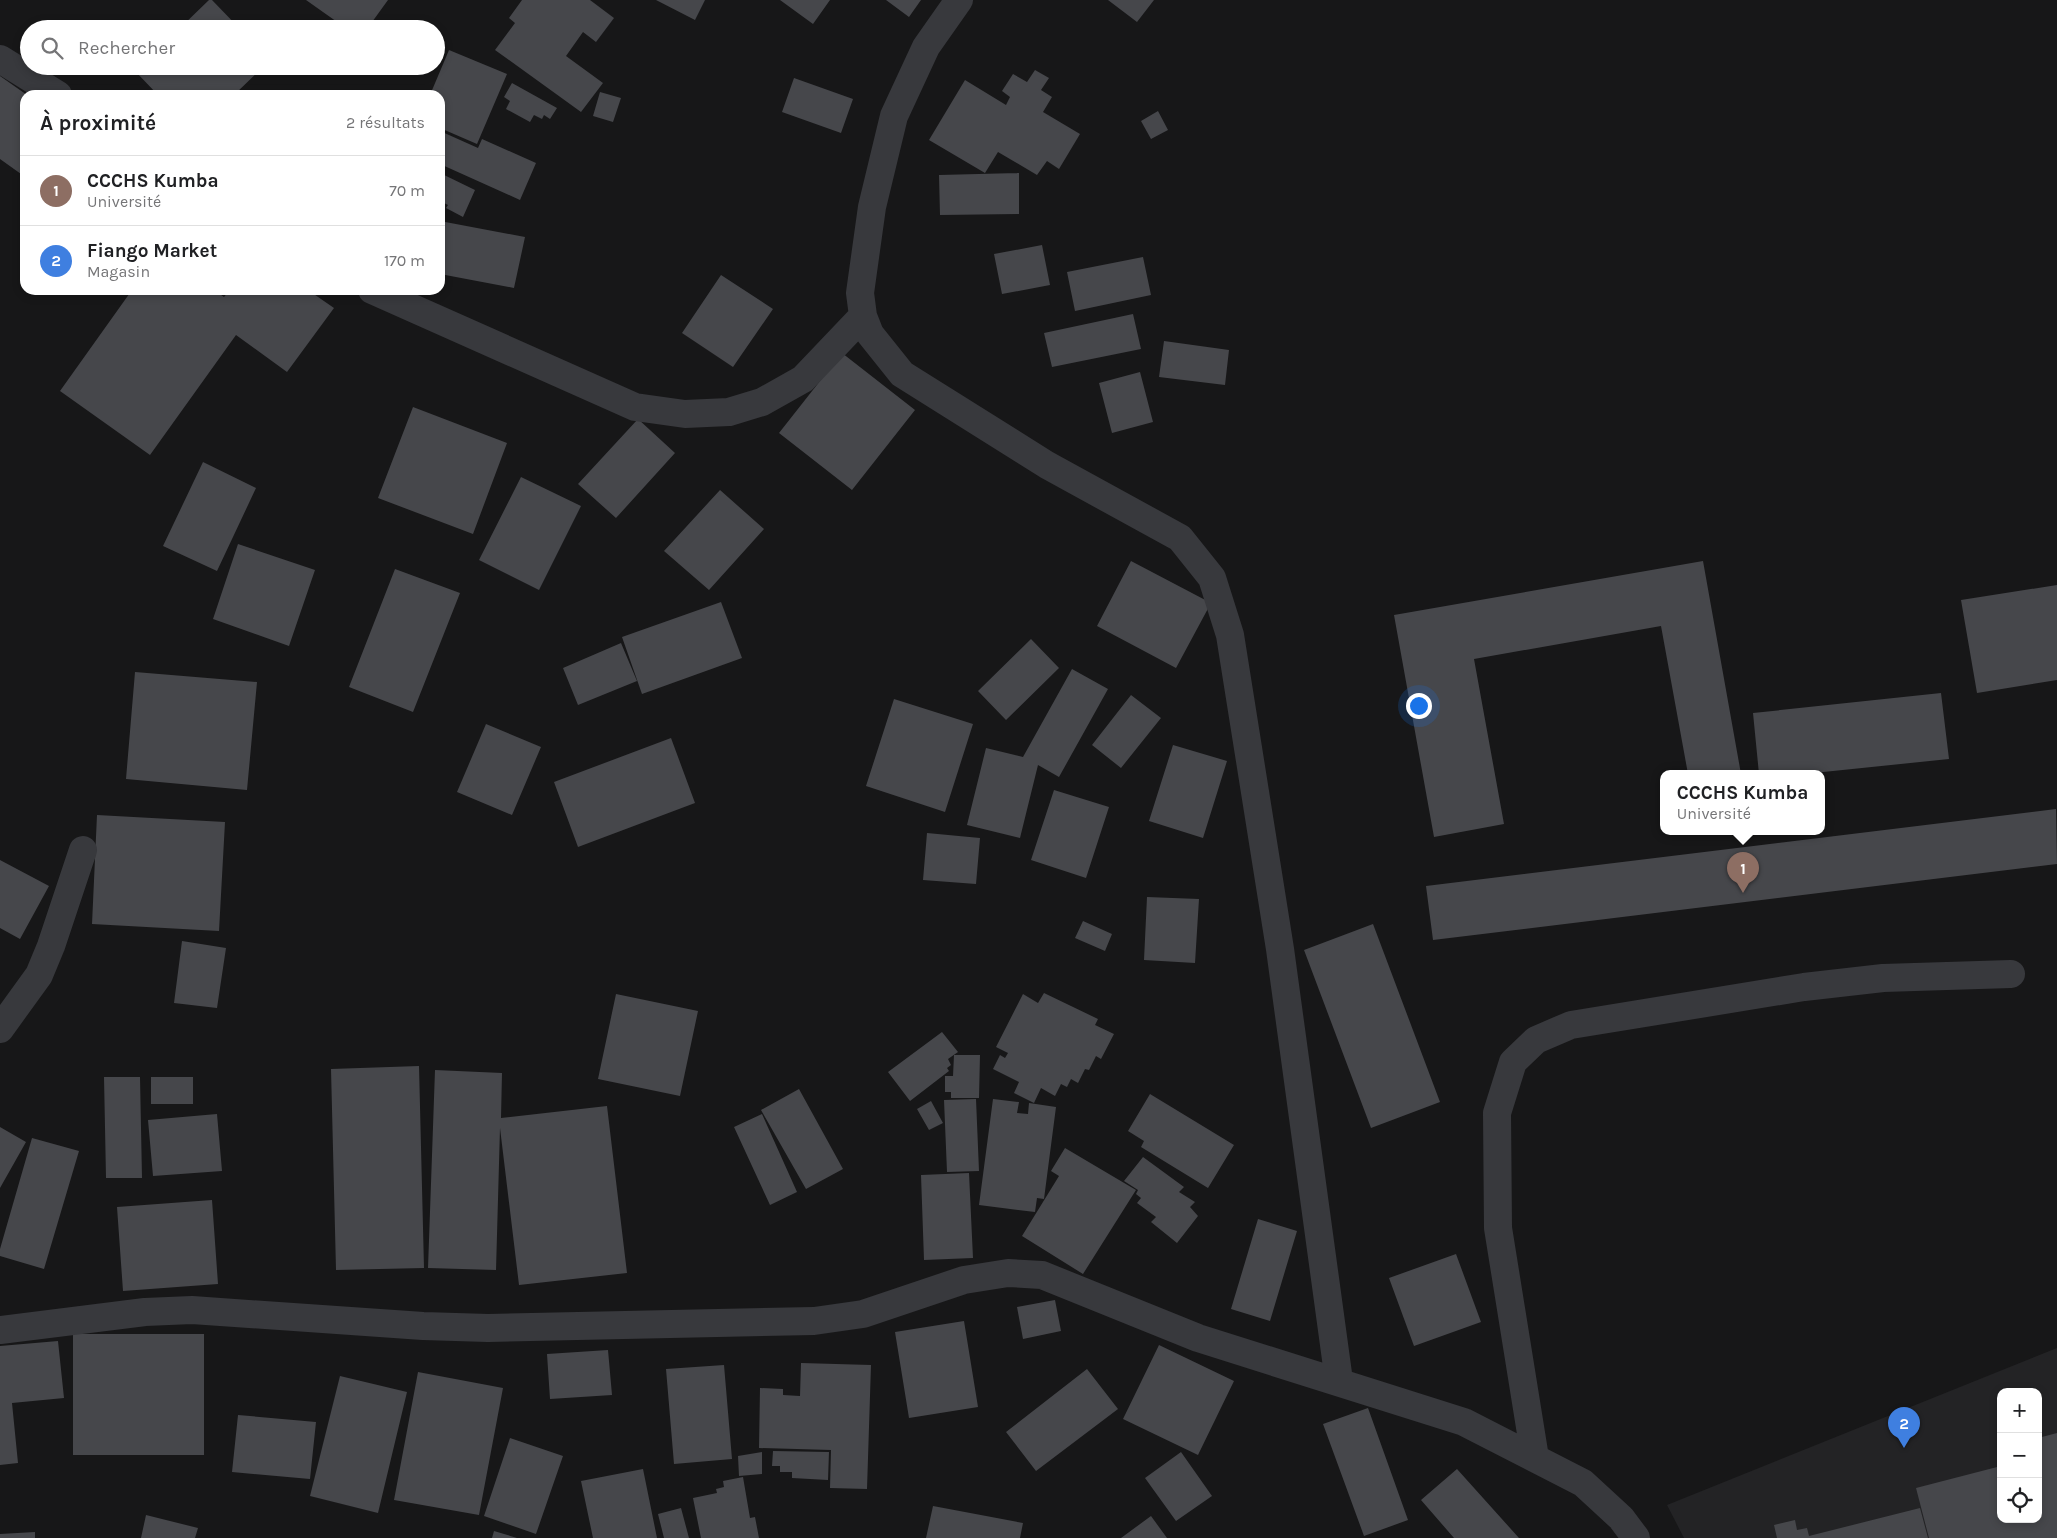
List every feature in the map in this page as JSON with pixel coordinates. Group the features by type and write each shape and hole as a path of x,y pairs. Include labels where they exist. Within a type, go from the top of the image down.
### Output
{"street":[{"path":"959,0 926,47 894,116 872,207 860,292 863,316 870,334 902,374 1047,465 1180,538 1212,578 1230,635 1280,949 1339,1381"},
{"path":"0,59 20,71"},
{"path":"26,75 50,90"},
{"path":"383,295 635,407 685,414 729,412 762,402 803,379 863,316"},
{"path":"0,1029 39,975 52,946 83,850"},
{"path":"1534,1458 1498,1228 1497,1113 1513,1062 1536,1040 1571,1025 1804,987 1884,978 2011,974"},
{"path":"0,1330 145,1312 192,1310 488,1328 814,1321 863,1314 964,1280 1008,1273 1042,1275 1198,1338 1464,1422 1583,1483 1621,1518 1636,1538"}],"shaded area":[{"path":"2057,1348 2057,1538 1684,1538 1667,1505"}],"building":[{"path":"209,0 212,0 231,20 188,20"},
{"path":"306,0 388,0 374,20 334,20"},
{"path":"522,0 590,0 614,18 596,42 583,32 566,56 603,83 581,112 495,50 515,23 509,18"},
{"path":"656,0 705,0 695,20"},
{"path":"780,0 830,0 813,24"},
{"path":"886,0 921,0 909,17"},
{"path":"1108,0 1154,0 1137,22"},
{"path":"449,50 507,74 477,144 445,130 445,90 432,90 438,75 445,75 445,59"},
{"path":"1035,70 1049,78 1041,90 1052,97 1043,112 1080,134 1059,169 1047,161 1037,175 998,152 985,173 929,140 965,80 1006,105 1010,97 1002,91 1013,74 1027,82"},
{"path":"139,75 255,75 239,90 153,90"},
{"path":"0,76 20,90 20,173 0,159"},
{"path":"794,78 853,99 841,133 782,112"},
{"path":"512,83 557,108 550,119 544,115 542,119 534,115 530,122 506,109 510,101 504,97"},
{"path":"600,92 621,98 613,122 593,116"},
{"path":"1158,111 1168,130 1151,139 1141,121"},
{"path":"445,133 478,148 482,139 536,163 520,200 445,166"},
{"path":"1019,173 1019,214 940,215 939,175"},
{"path":"445,175 475,190 463,217 446,208 448,205 445,204"},
{"path":"445,222 525,237 514,288 445,275"},
{"path":"1042,245 1050,285 1002,294 994,254"},
{"path":"1143,257 1151,295 1075,311 1067,272"},
{"path":"721,275 773,309 733,367 682,333"},
{"path":"128,295 221,295 224,297 226,295 315,295 334,308 287,372 236,335 150,455 60,391"},
{"path":"1133,314 1141,349 1052,367 1044,333"},
{"path":"1164,341 1229,350 1225,385 1159,377"},
{"path":"842,353 915,410 852,490 779,433"},
{"path":"1140,372 1153,422 1112,433 1099,383"},
{"path":"413,407 507,443 473,534 378,498"},
{"path":"638,419 675,453 616,518 578,484"},
{"path":"203,462 256,488 217,571 163,546"},
{"path":"521,477 581,506 539,590 479,560"},
{"path":"720,490 764,529 709,590 664,551"},
{"path":"238,544 315,570 289,646 213,619"},
{"path":"1131,561 1211,603 1176,668 1097,626"},
{"path":"1703,561 1740,770 1687,770 1661,626 1474,659 1504,824 1434,837 1394,615"},
{"path":"395,569 460,593 413,712 349,687"},
{"path":"2057,585 2057,680 1977,693 1961,600"},
{"path":"721,602 742,658 642,694 622,637"},
{"path":"1031,639 1059,668 1006,720 978,691"},
{"path":"621,643 637,681 578,705 563,668"},
{"path":"1072,669 1108,689 1059,777 1038,765 1020,838 967,825 986,748 1023,757"},
{"path":"135,672 257,682 247,790 126,779"},
{"path":"1941,693 1949,759 1825,772 1825,770 1759,770 1753,713"},
{"path":"1131,695 1161,718 1121,768 1092,745"},
{"path":"894,699 973,724 945,812 866,786"},
{"path":"486,724 541,747 512,815 457,792"},
{"path":"671,738 695,803 578,847 554,782"},
{"path":"1173,745 1227,761 1203,838 1149,821"},
{"path":"1054,790 1109,807 1086,878 1031,860"},
{"path":"2056,809 2057,864 1433,940 1426,886"},
{"path":"97,815 225,822 219,931 92,924"},
{"path":"927,833 980,838 976,884 923,880"},
{"path":"0,860 49,886 20,939 0,928"},
{"path":"1147,897 1199,899 1195,963 1144,960"},
{"path":"1083,921 1112,934 1105,951 1075,938"},
{"path":"1373,924 1440,1102 1371,1128 1304,950"},
{"path":"182,941 226,948 217,1008 174,1003"},
{"path":"1044,993 1098,1019 1095,1025 1114,1034 1101,1059 1096,1056 1089,1070 1085,1069 1078,1083 1071,1079 1067,1087 1061,1084 1055,1096 1041,1088 1034,1103 1014,1093 1019,1082 993,1069 1000,1055 1005,1058 1008,1053 996,1047 1023,994 1038,1003"},
{"path":"616,994 698,1011 680,1096 598,1079"},
{"path":"942,1032 958,1052 948,1059 951,1065 947,1068 949,1071 910,1101 888,1072"},
{"path":"954,1055 980,1055 979,1098 951,1098 951,1092 945,1092 945,1076 953,1076"},
{"path":"419,1066 424,1268 336,1270 331,1069"},
{"path":"435,1070 502,1073 501,1118 607,1106 627,1273 519,1285 500,1128 496,1270 428,1268"},
{"path":"104,1077 140,1077 142,1178 106,1178"},
{"path":"151,1077 193,1077 193,1104 151,1104"},
{"path":"799,1089 843,1169 806,1189 761,1110"},
{"path":"1150,1094 1234,1145 1208,1188 1141,1147 1144,1141 1128,1131"},
{"path":"976,1099 979,1171 947,1172 944,1100"},
{"path":"993,1099 1019,1102 1017,1113 1028,1114 1029,1103 1056,1107 1044,1199 1037,1198 1035,1212 979,1205"},
{"path":"931,1101 943,1123 929,1130 917,1109"},
{"path":"217,1114 222,1171 153,1176 148,1120"},
{"path":"762,1114 797,1192 770,1205 734,1127"},
{"path":"0,1127 26,1142 0,1188"},
{"path":"32,1138 79,1151 44,1269 0,1256 0,1249"},
{"path":"1065,1148 1136,1190 1083,1274 1022,1236 1059,1176 1051,1171"},
{"path":"1143,1157 1184,1187 1179,1192 1195,1202 1190,1207 1198,1216 1177,1243 1151,1222 1156,1217 1137,1203 1141,1198 1136,1194 1138,1190 1124,1181"},
{"path":"969,1173 973,1258 924,1260 921,1175"},
{"path":"212,1200 218,1284 123,1291 117,1207"},
{"path":"1258,1219 1297,1231 1270,1321 1231,1309"},
{"path":"1456,1254 1481,1322 1414,1346 1389,1278"},
{"path":"1055,1300 1061,1331 1023,1339 1017,1307"},
{"path":"964,1321 978,1407 909,1418 895,1332"},
{"path":"73,1334 204,1334 204,1455 73,1455"},
{"path":"58,1341 64,1398 12,1403 18,1463 0,1465 0,1346"},
{"path":"1159,1345 1234,1381 1198,1455 1123,1419"},
{"path":"608,1350 612,1395 550,1399 547,1354"},
{"path":"801,1363 871,1365 867,1489 830,1488 831,1450 759,1448 760,1388 783,1389 783,1395 800,1396"},
{"path":"724,1365 732,1459 674,1464 666,1369"},
{"path":"1087,1369 1118,1409 1036,1471 1006,1432"},
{"path":"418,1372 503,1388 479,1515 394,1500"},
{"path":"340,1376 407,1392 378,1513 310,1496"},
{"path":"1368,1408 1408,1520 1364,1536 1323,1424"},
{"path":"238,1415 316,1422 310,1479 232,1472"},
{"path":"2057,1433 2057,1538 1929,1538 1916,1488 1997,1467 1997,1523 2042,1523 2042,1437"},
{"path":"510,1438 563,1456 536,1534 484,1516"},
{"path":"773,1451 829,1452 828,1480 792,1478 792,1472 780,1472 780,1466 772,1466"},
{"path":"762,1452 762,1474 739,1476 738,1456"},
{"path":"1181,1452 1212,1496 1176,1521 1145,1478"},
{"path":"643,1469 657,1538 593,1538 581,1481"},
{"path":"1457,1469 1519,1538 1454,1538 1421,1500"},
{"path":"743,1477 750,1518 755,1517 759,1538 701,1538 693,1498 717,1493 716,1489 724,1487 723,1481"},
{"path":"933,1506 1023,1523 1020,1538 926,1538"},
{"path":"681,1508 689,1538 664,1538 658,1514"},
{"path":"1920,1508 1928,1538 1777,1538 1774,1525 1795,1520 1797,1530 1807,1528 1809,1536"},
{"path":"146,1515 198,1528 195,1538 141,1538"},
{"path":"1151,1516 1167,1538 1121,1538"},
{"path":"494,1531 517,1538 492,1538"},
{"path":"35,1532 35,1538 0,1538 0,1534"}],"place":[{"name":"CCCHS Kumba","path":"1743,893"},
{"name":"Fiango Market","path":"1904,1448"}]}
